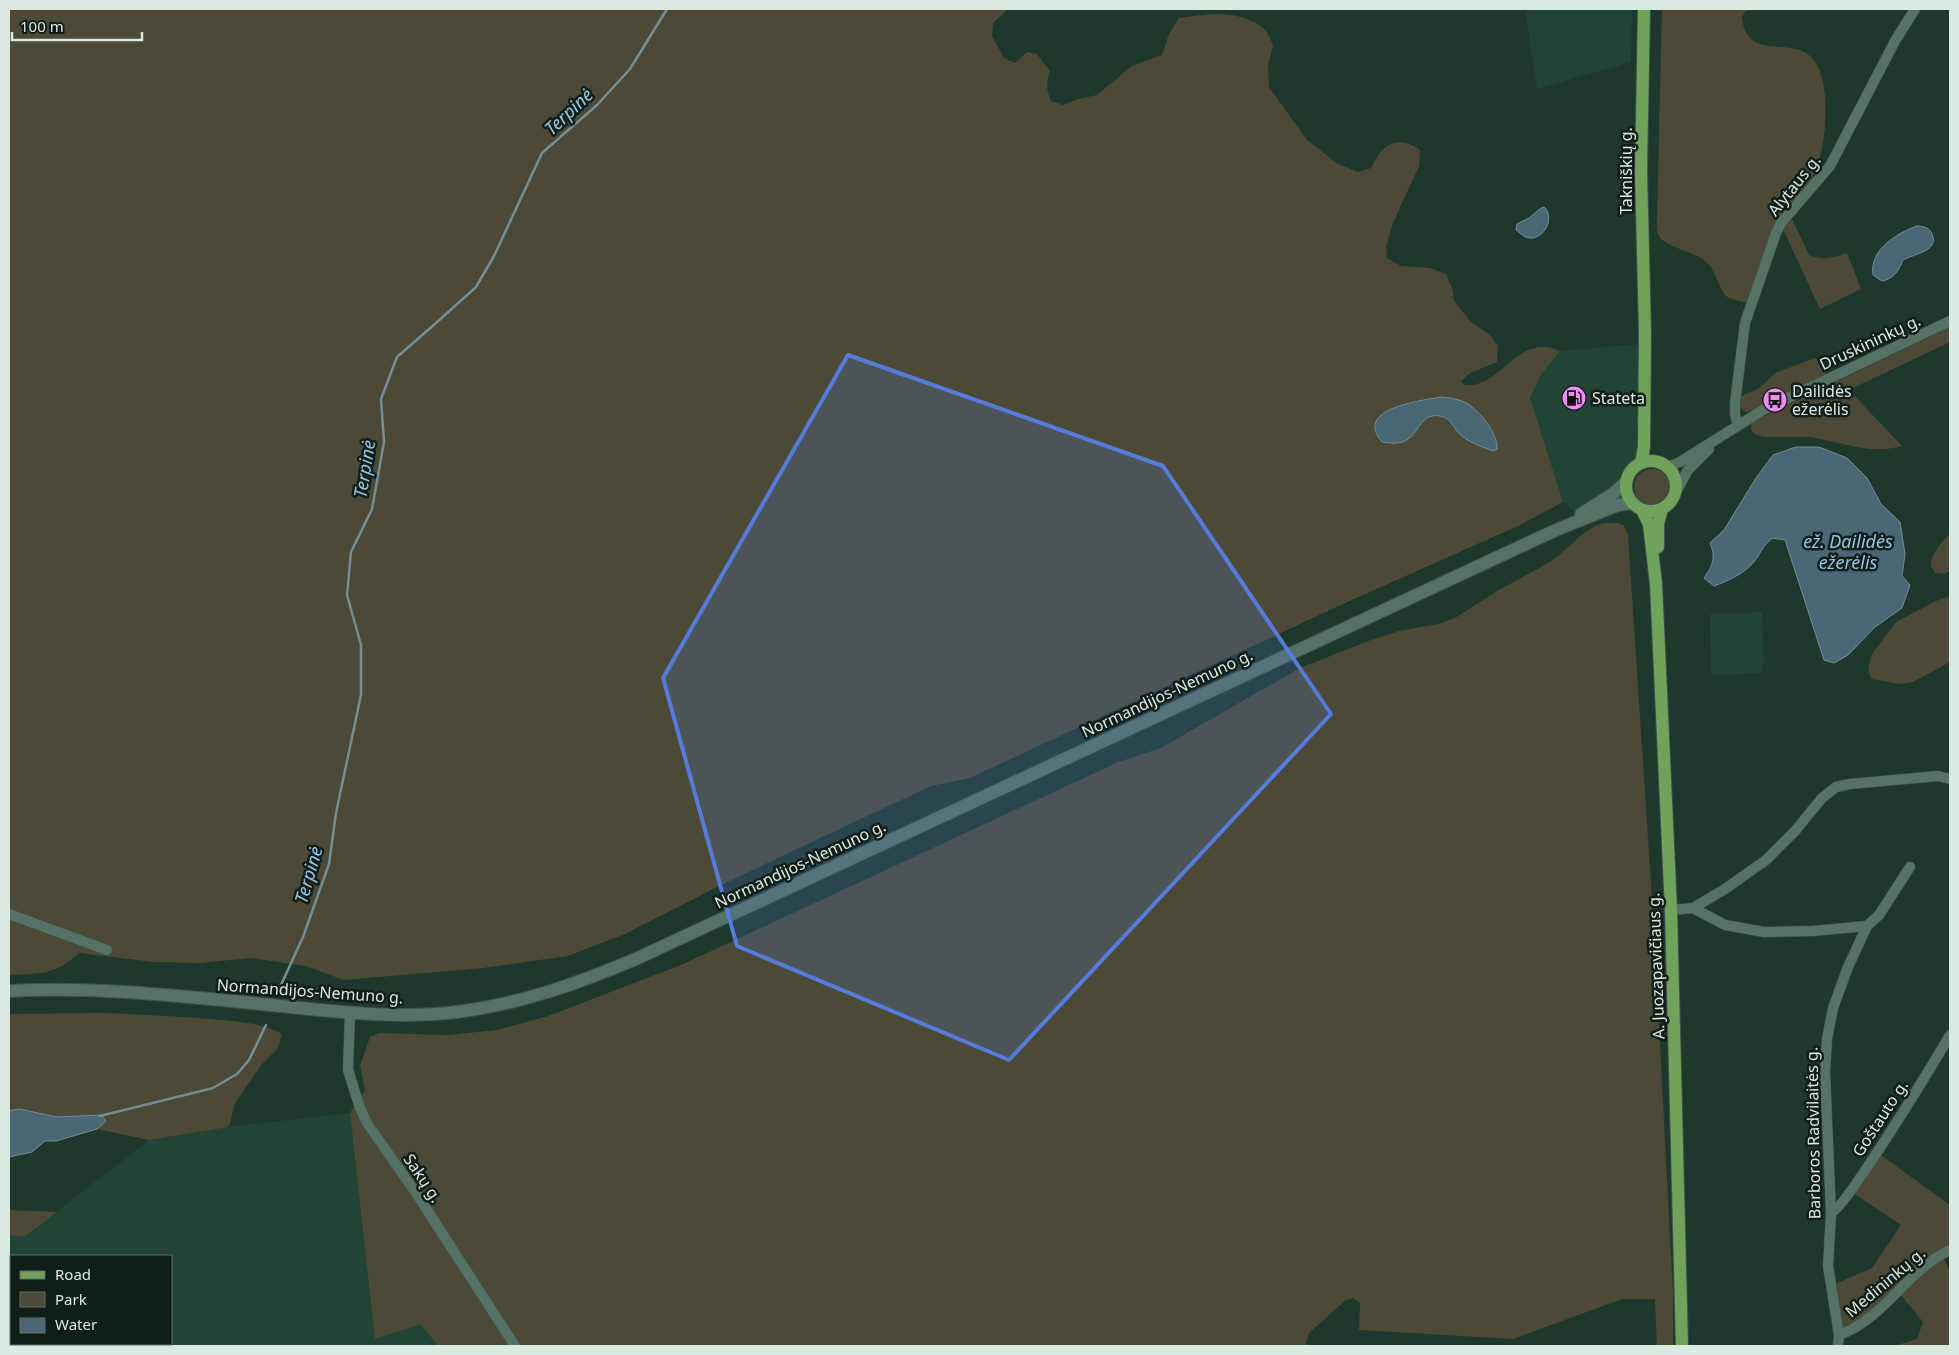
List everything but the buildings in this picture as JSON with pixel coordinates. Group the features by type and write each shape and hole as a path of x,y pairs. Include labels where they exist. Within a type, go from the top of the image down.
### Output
{"main road":[{"name":"Takniškių g.","path":"1644,9 1641,171 1645,334"},
{"path":"1641,463 1644,447 1645,334"},
{"path":"1645,334 1651,388 1652,447 1655,455 1674,473 1677,490 1669,505 1662,509 1652,512 1637,507 1627,494 1626,482 1629,474 1641,463 1651,460 1664,464"},
{"name":"Normandijos-Nemuno g.","path":"1556,530 1614,493 1626,482"},
{"name":"Normandijos-Nemuno g.","path":"9,991 98,991 183,996 350,1013 417,1015 466,1011 532,998 602,974 1556,530 1618,505 1637,507"},
{"name":"A. Juozapavičiaus g.","path":"1637,507 1648,524 1656,584"},
{"name":"A. Juozapavičiaus g.","path":"1662,509 1658,524 1656,584 1671,910 1682,1346"}],"street":[{"name":"Alytaus g.","path":"1738,425 1735,403 1745,324 1771,244 1781,223 1830,166 1895,41 1915,9"},
{"name":"Druskininkų g.","path":"1724,434 1814,385 1950,321"},
{"path":"1664,464 1680,462 1724,434"},
{"path":"1677,490 1688,470 1724,434"},
{"path":"1671,910 1693,908 1725,889 1766,860 1795,831 1822,798 1836,787 1938,776 1950,779"},
{"name":"Barboros Radvilaitės g.","path":"1838,1346 1839,1335 1828,1266 1831,1212 1825,1072 1827,1040 1833,1008 1848,967 1867,926 1878,915 1910,867"},
{"path":"1693,908 1726,925 1764,932 1813,931 1867,926"},
{"path":"9,914 107,950"},
{"name":"Sakų g.","path":"350,1013 348,1070 360,1108 367,1123 416,1193 515,1346"},
{"name":"Goštauto g.","path":"1831,1212 1838,1209 1850,1192 1950,1035"},
{"name":"Medininkų g.","path":"1839,1335 1854,1330 1921,1268 1950,1250"}],"highlighted area":[{"path":"848,355 1163,466 1331,714 1009,1060 737,946 663,678"}],"shaded area":[{"path":"1525,9 1632,9 1631,62 1537,89"},
{"path":"1641,344 1638,458 1614,490 1575,512 1563,502 1530,398 1541,375 1560,351"},
{"path":"1762,612 1764,663 1762,663 1762,673 1711,675 1710,614"},
{"path":"350,1113 375,1338 422,1323 438,1346 9,1346 9,1235 24,1237 149,1140 229,1127"}],"green space":[{"path":"9,9 1008,9 993,23 992,36 1004,58 1015,63 1027,52 1037,54 1050,71 1047,86 1051,101 1063,105 1078,99 1097,95 1132,66 1162,55 1169,34 1179,18 1212,14 1233,15 1254,22 1266,32 1273,45 1268,66 1269,87 1307,140 1338,164 1358,172 1371,168 1385,148 1397,142 1404,142 1420,150 1419,166 1393,223 1386,247 1387,258 1401,266 1430,268 1446,274 1452,288 1454,301 1470,321 1491,336 1498,346 1497,362 1470,373 1461,381 1464,385 1485,381 1522,353 1533,349 1546,347 1560,351 1541,375 1530,398 1563,502 1518,526 1334,608 970,778 931,786 725,883 625,934 568,956 483,968 344,980 306,966 251,958 199,963 154,962 79,953 54,970 9,975","holes":["1441,397 1466,402 1479,446 1462,436 1450,420 1439,416 1421,421 1391,408"]},
{"path":"1662,9 1766,9 1746,11 1742,16 1745,30 1751,39 1769,46 1801,51 1810,56 1817,65 1825,94 1826,111 1823,146 1815,172 1787,208 1809,255 1828,258 1847,253 1861,289 1820,309 1783,229 1755,304 1735,300 1726,295 1712,269 1704,260 1672,246 1661,238 1657,232 1657,227"},
{"path":"1950,327 1950,342 1849,390 1902,446 1873,449 1807,437 1761,436 1752,431 1752,422"},
{"path":"1815,358 1820,361 1827,375 1747,412 1741,408 1739,397 1758,389 1775,373"},
{"path":"1652,469 1659,470 1665,474 1669,480 1669,494 1665,500 1659,504 1652,505 1645,504 1639,500 1635,494 1634,487 1635,480 1639,474 1645,470"},
{"path":"1604,523 1618,523 1624,526 1628,535 1654,930 1673,1293 1673,1346 1657,1346 1655,1299 1622,1299 1513,1339 1359,1330 1360,1303 1353,1298 1346,1300 1309,1333 1305,1346 438,1346 421,1324 375,1339 350,1113 365,1090 360,1066 370,1037 379,1033 448,1035 497,1030 548,1016 681,965 1116,763 1161,748 1300,668 1371,640 1399,631 1438,624 1455,618 1497,591 1552,561 1585,532"},
{"path":"1950,533 1950,571 1944,574 1935,573 1931,566 1932,557"},
{"path":"1950,596 1950,662 1913,682 1900,684 1871,679 1868,669 1872,654 1896,622 1936,601"},
{"path":"103,1013 237,1022 261,1026 282,1034 278,1048 262,1064 235,1103 229,1127 149,1140 97,1129 105,1121 101,1115 57,1117 19,1109 9,1111 9,1014"},
{"path":"1878,1153 1950,1205 1950,1246 1859,1321 1843,1330 1833,1285 1872,1268 1901,1225 1853,1193"},
{"path":"9,1210 57,1212 24,1237 9,1235"},
{"path":"1943,1257 1950,1271 1950,1346 1894,1346 1917,1339 1923,1322 1900,1294"}],"water":[{"path":"1544,207 1549,217 1546,227 1539,236 1528,238 1516,230 1517,224"},
{"path":"1917,226 1930,230 1933,244 1930,248 1903,260 1898,271 1890,278 1882,281 1873,275 1875,258 1880,250 1893,238"},
{"path":"1441,397 1462,401 1478,412 1495,436 1497,449 1493,451 1469,441 1459,433 1450,421 1440,416 1429,417 1405,441 1395,443 1382,442 1375,430 1376,421 1383,414 1393,408 1406,404"},
{"name":"ež. Dailidės ežerėlis","path":"1796,447 1819,447 1847,458 1867,478 1881,504 1900,522 1905,554 1902,576 1910,585 1902,608 1875,627 1848,655 1834,663 1824,660 1785,540 1773,538 1766,544 1749,567 1730,579 1714,586 1704,578 1713,561 1710,543 1724,530 1756,478 1773,455"},
{"path":"19,1109 57,1117 101,1115 106,1121 97,1129 56,1141 45,1141 32,1152 9,1157 9,1111"}],"waterway":[{"name":"Terpinė","path":"281,985 303,937 329,864 336,813 361,695 361,645 347,595 351,552 372,509 384,442 381,399 397,357 476,287 494,256 542,153 597,105 630,69 667,9"},
{"name":"Terpinė","path":"100,1116 213,1088 237,1074 249,1060 266,1025"}],"place":[{"name":"Stateta","path":"1574,398"},
{"name":"Dailidės ežerėlis","path":"1775,400"}]}
